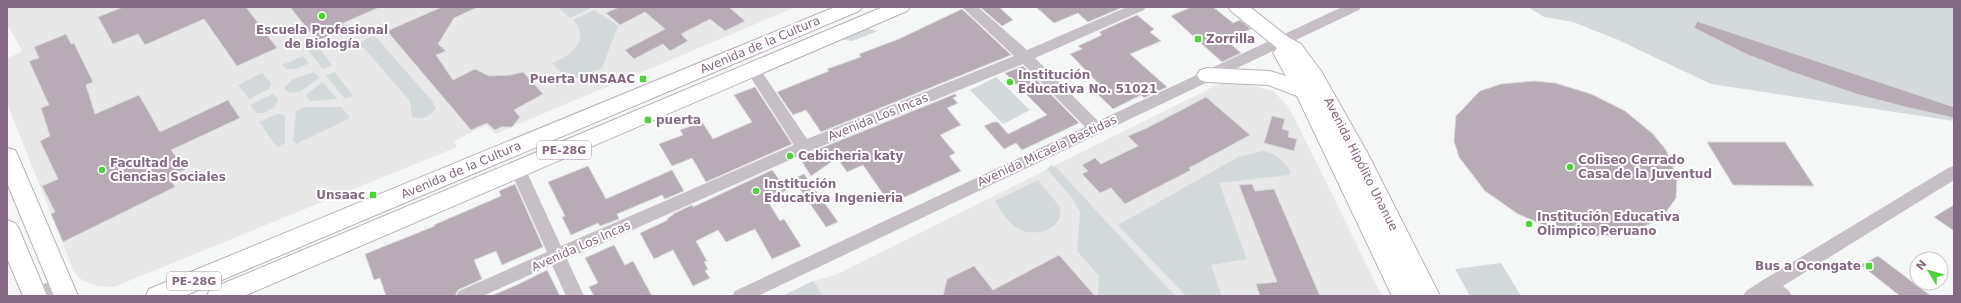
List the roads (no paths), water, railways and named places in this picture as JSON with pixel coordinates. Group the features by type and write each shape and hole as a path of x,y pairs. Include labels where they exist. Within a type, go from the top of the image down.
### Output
{"main road":[{"name":"Avenida de la Cultura","path":"160,295 852,7"},
{"name":"Avenida de la Cultura","path":"225,295 900,7"},
{"name":"Avenida Hipólito Unanue","path":"1238,7 1281,42 1294,49 1314,76 1329,101 1428,296"},
{"name":"Avenida Hipólito Unanue","path":"1281,42 1283,53 1304,90 1404,296"},
{"path":"1207,75 1261,76 1304,90 1329,101"},
{"path":"7,156 66,291"},
{"path":"7,229 34,296"}],"street":[{"path":"969,7 1025,57 1095,128"},
{"name":"Avenida Los Incas","path":"465,296 557,257 804,147 1025,57 1139,7"},
{"name":"Avenida Micaela Bastidas","path":"742,296 1207,75 1354,7"},
{"path":"753,70 804,147"},
{"path":"518,170 574,296"},
{"path":"1752,296 1954,172"},
{"path":"1769,285 1784,296"},
{"path":"34,296 66,291"}],"place":[{"name":"Escuela Profesional de Biología","path":"322,16"},
{"name":"Zorrilla","path":"1198,39"},
{"name":"Puerta UNSAAC","path":"643,79"},
{"name":"Institución Educativa No. 51021","path":"1010,82"},
{"name":"puerta","path":"648,120"},
{"name":"Cebicheria katy","path":"790,156"},
{"name":"Coliseo Cerrado Casa de la Juventud","path":"1570,167"},
{"name":"Facultad de Ciencias Sociales","path":"102,170"},
{"name":"Institución Educativa Ingenieria","path":"756,191"},
{"name":"Unsaac","path":"373,195"},
{"name":"Institución Educativa Olimpico Peruano","path":"1529,224"},
{"name":"Bus a Ocongate","path":"1869,266"}]}
